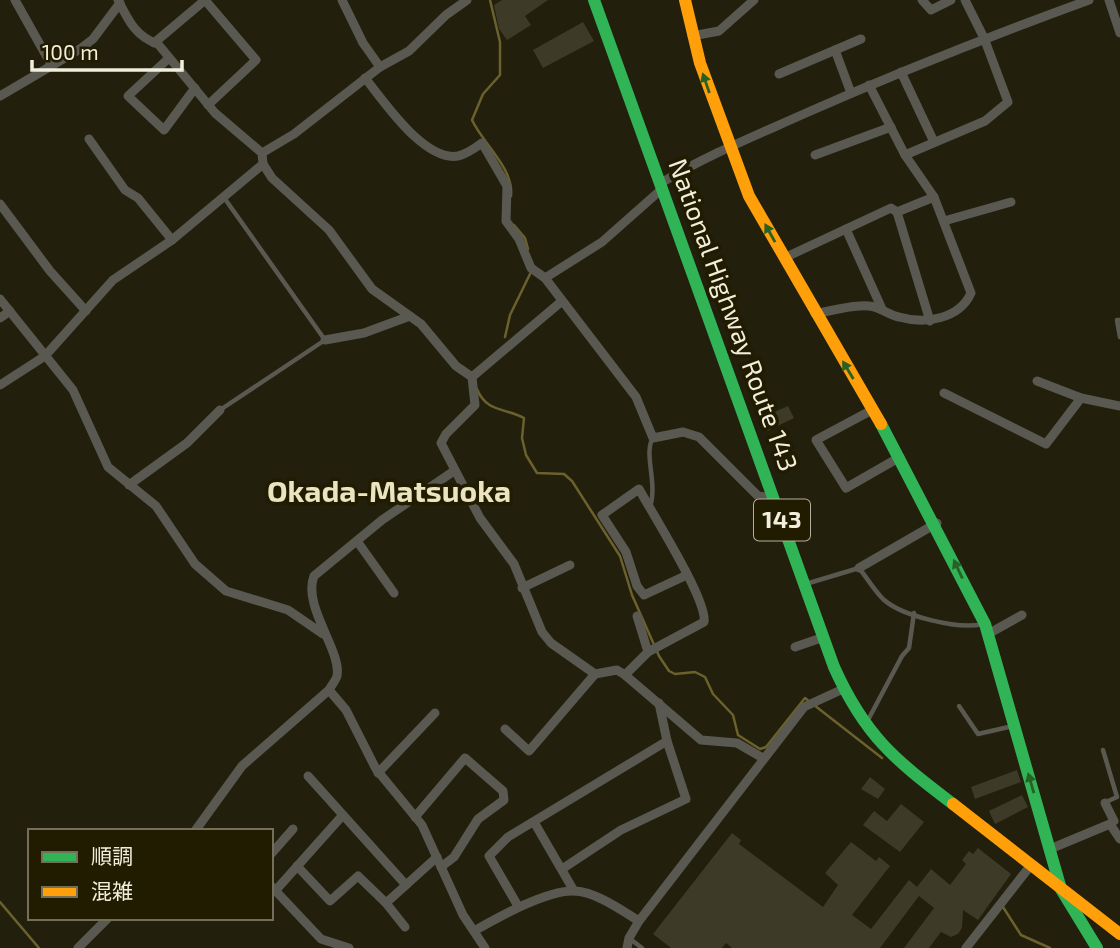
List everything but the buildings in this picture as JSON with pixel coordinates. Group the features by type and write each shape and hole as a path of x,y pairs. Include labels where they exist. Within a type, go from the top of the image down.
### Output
{"main road":[{"name":"National Highway Route 143","path":"594,0 824,638 843,689 864,727 892,757 1120,934"},
{"path":"685,0 692,36 729,147 749,196 937,523 986,629 1062,889 1097,948"}],"street":[{"path":"15,0 52,66"},
{"path":"154,43 205,0 256,60 208,105"},
{"path":"342,0 363,43 380,67"},
{"path":"262,153 294,134 380,67 409,51 446,15 467,0"},
{"path":"692,36 719,31 754,0"},
{"path":"922,0 931,10 951,0"},
{"path":"905,155 985,121 1008,102 984,38 965,0"},
{"path":"545,278 602,242 662,185 729,147 869,85 984,38 1088,0"},
{"path":"1109,0 1120,33"},
{"path":"0,96 93,39 119,2"},
{"path":"119,2 129,24 147,41 154,43 208,105 262,153 263,164 272,178 330,230 372,289 421,324 456,366 472,377 475,405 446,434 441,443 480,518 514,564 542,632 551,643 595,674"},
{"path":"779,74 861,39"},
{"path":"835,50 851,93"},
{"path":"169,58 128,96 164,130 195,89"},
{"path":"901,72 934,142"},
{"path":"365,78 414,136 433,149 458,156 482,143 504,179 507,187 504,215 533,269 545,278 636,397 653,438 683,432 699,437 758,496 774,498"},
{"path":"815,314 866,305 900,318 930,321 948,316 967,302 971,293 934,197 905,155 869,85"},
{"path":"815,155 891,127"},
{"path":"89,139 125,190 138,198 172,240"},
{"path":"0,386 45,356 113,280 172,240 225,199 263,164"},
{"path":"897,212 934,197"},
{"path":"944,221 1011,202"},
{"path":"0,204 50,271 86,311"},
{"path":"784,258 891,208 897,212 930,321"},
{"path":"846,229 882,309"},
{"path":"0,299 73,390 85,411 108,467 156,506 195,564 226,591 288,610 323,634"},
{"path":"472,377 562,301"},
{"path":"0,318 10,311"},
{"path":"325,340 364,333 410,316"},
{"path":"1037,381 1081,398 1120,406"},
{"path":"944,393 1046,444 1081,398"},
{"path":"129,485 187,443 220,410"},
{"path":"872,410 816,440 846,488 900,457"},
{"path":"199,829 242,766 329,690 337,676 336,663 323,634 310,585 314,576 357,541 454,471"},
{"path":"625,675 652,650 704,622 705,612 687,575 639,489 602,515 626,552 637,586 644,595 687,575"},
{"path":"859,568 937,523"},
{"path":"357,541 394,593"},
{"path":"522,588 569,565"},
{"path":"986,629 1021,615"},
{"path":"637,617 652,650"},
{"path":"795,647 824,638"},
{"path":"505,729 529,751 595,674 617,670 659,701 701,740 737,743 763,758"},
{"path":"628,943 639,920 804,707 843,689"},
{"path":"329,690 346,710 378,773 415,817 485,948"},
{"path":"562,869 621,830 686,799 667,741 659,701"},
{"path":"378,773 435,713"},
{"path":"518,906 489,856 508,837 667,741"},
{"path":"415,817 464,758 503,791 504,800 478,819 454,857 441,867"},
{"path":"308,776 406,885"},
{"path":"1050,849 1114,821 1105,803"},
{"path":"342,816 274,888 321,939 349,948"},
{"path":"534,822 574,891"},
{"path":"1110,824 1120,839"},
{"path":"273,852 293,829"},
{"path":"386,903 437,857"},
{"path":"966,948 1031,865"},
{"path":"297,866 330,901 358,876 386,903 405,927"},
{"path":"474,931 518,906 574,891 612,904 639,920"},
{"path":"78,948 106,920"}],"lane":[{"path":"220,410 325,340 225,199"},
{"path":"1120,320 1117,320 1120,337"},
{"path":"650,508 655,486 650,452 653,438"},
{"path":"805,584 859,568 885,601 941,624 986,629"},
{"path":"864,727 902,656 909,648 914,613"},
{"path":"959,706 978,734 1014,726"},
{"path":"1103,750 1118,797 1105,803"},
{"path":"628,943 642,948"}],"waterway":[{"path":"490,0 500,42 500,75 483,94 472,120 503,166 511,186 511,196"},
{"path":"514,225 525,238 528,249"},
{"path":"505,337 510,315 531,272"},
{"path":"477,389 491,406 524,418 522,438 526,455 537,473 564,474 572,481 620,556 632,595 659,656 669,671 675,674 695,672 705,677 713,694 733,715 738,735 760,749 766,747 805,698 882,758"},
{"path":"0,902 39,948"},
{"path":"1003,907 1021,935 1050,948"}],"traffic: fast":[{"path":"594,0 834,667 857,711 883,744 953,804"},
{"path":"881,424 985,624 1061,889 1097,948"}],"traffic: slow":[{"path":"685,0 700,63 749,196 881,424"},
{"path":"953,804 1120,934"}],"district":[{"name":"Okada-Matsuoka","path":"389,492"}]}
